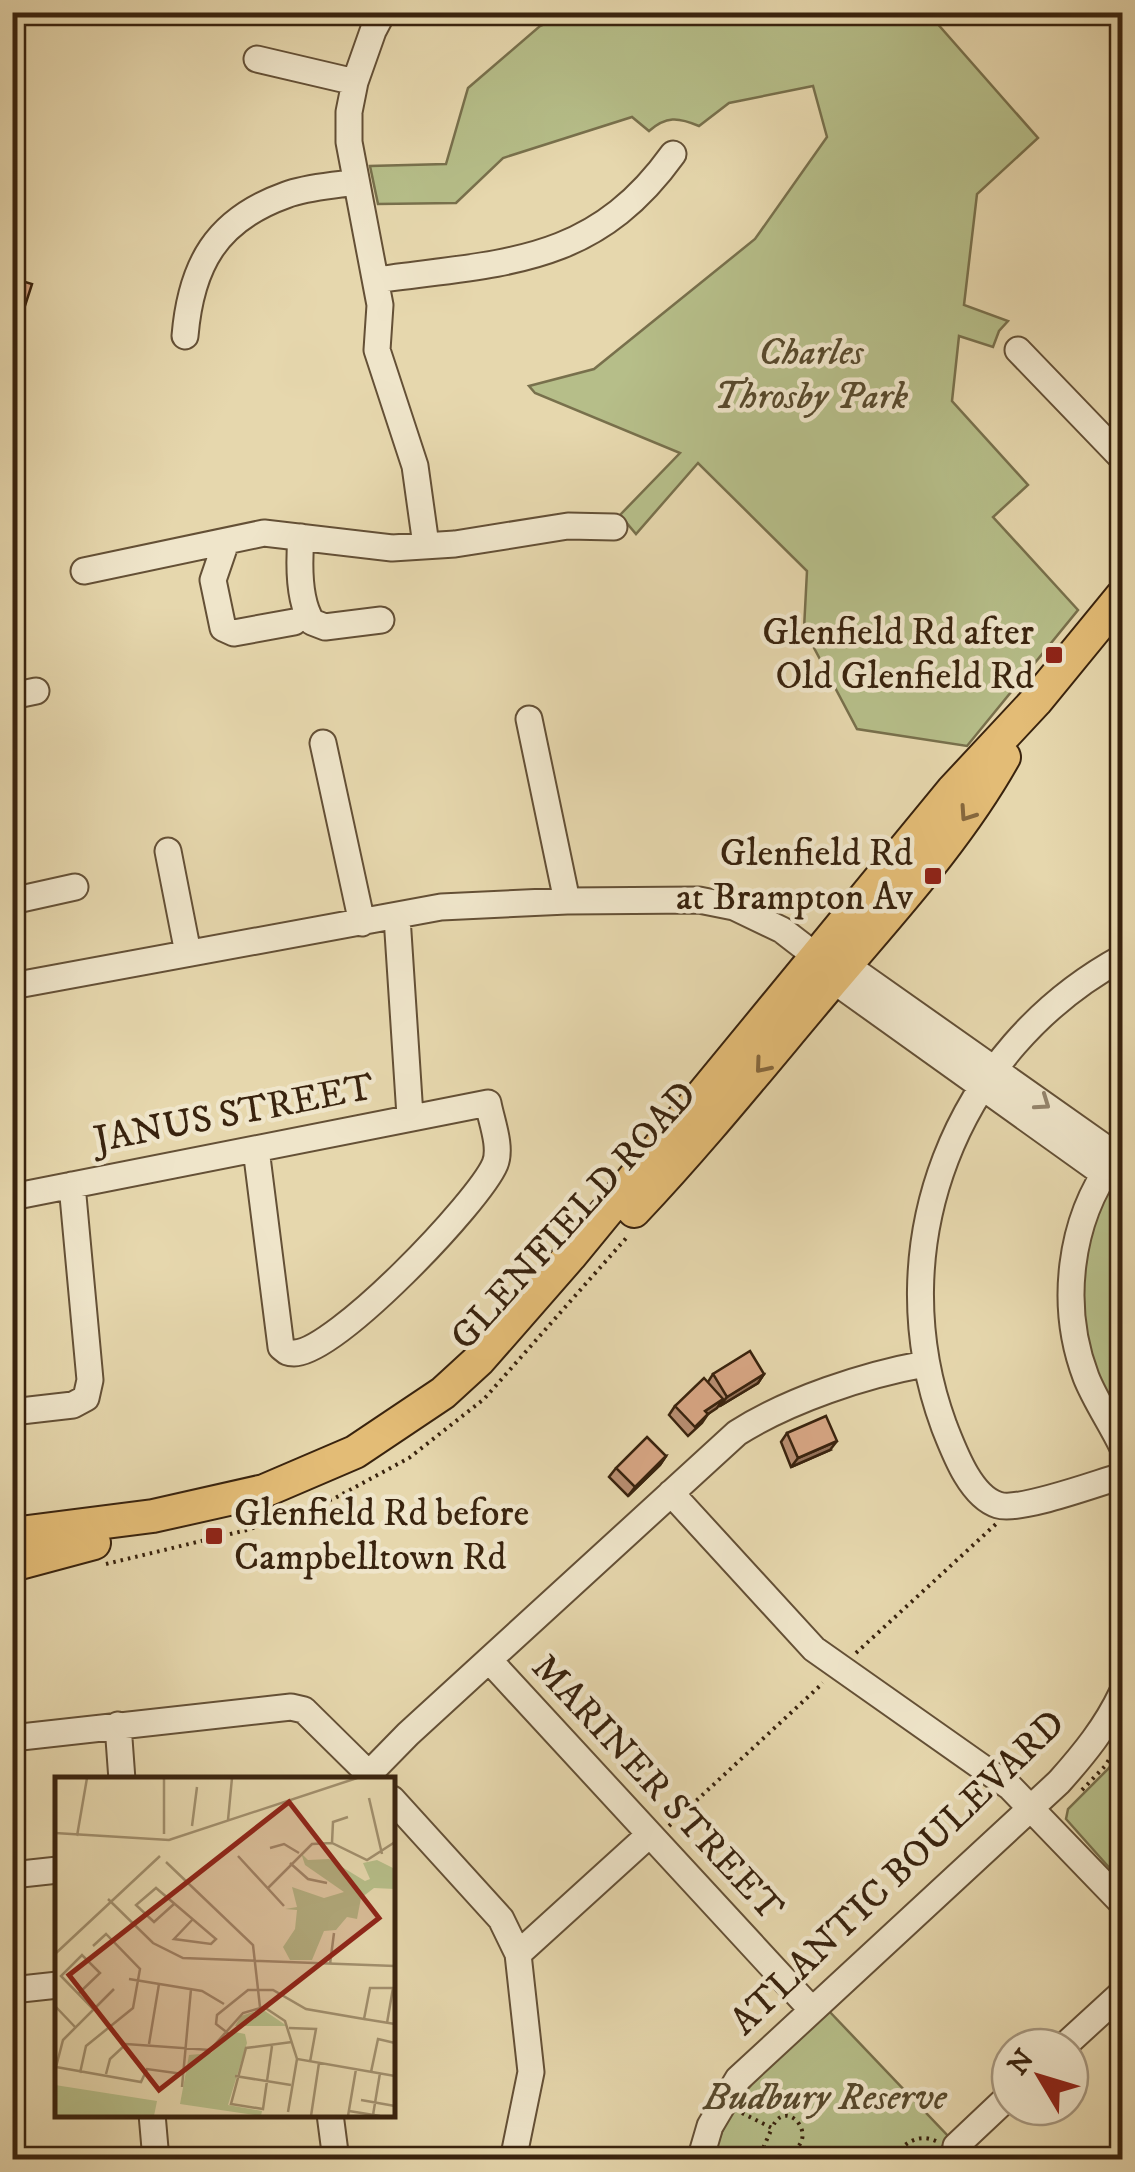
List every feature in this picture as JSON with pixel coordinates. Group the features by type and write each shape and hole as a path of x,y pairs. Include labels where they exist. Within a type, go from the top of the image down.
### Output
{"main road":[{"name":"GLENFIELD ROAD","path":"12,1534 153,1516 264,1491 355,1452 396,1428 442,1393 478,1360 962,824 1036,700 1122,596"},
{"name":"GLENFIELD ROAD","path":"12,1554 244,1516 314,1493 394,1450 451,1409 515,1348 620,1225 685,1157 832,967"},
{"path":"12,1565 94,1543"}],"street":[{"path":"383,12 355,82 349,127 354,182 367,228 380,305 377,350 414,466 426,545"},
{"path":"257,59 355,82"},
{"path":"376,280 506,261 558,249 632,203 673,154"},
{"path":"185,336 194,276 231,226 246,214 288,194 354,182"},
{"path":"1018,350 1122,458"},
{"path":"84,571 264,533 392,548 455,544 568,526 614,527"},
{"path":"301,537 300,566 312,622 325,627 382,620"},
{"path":"226,542 213,580 223,628 234,633 294,622"},
{"path":"529,719 567,901"},
{"path":"322,743 362,923"},
{"path":"168,850 188,954"},
{"path":"12,900 75,888"},
{"path":"12,986 441,907 699,900 734,908 782,930 988,1078 1114,1159 1094,1190 1077,1239 1072,1314 1086,1378 1122,1446"},
{"path":"397,917 410,1116"},
{"path":"1122,958 1070,991 1024,1033 988,1078 950,1146 930,1211 921,1304 925,1364 938,1410 958,1458 974,1484 994,1504 1023,1505 1122,1476"},
{"name":"JANUS STREET","path":"12,1197 488,1103 498,1154 484,1182 407,1271 336,1334 299,1354 288,1353 281,1347 256,1149"},
{"path":"12,1412 73,1405 86,1398 90,1380 72,1185"},
{"path":"12,1738 291,1707 304,1710 369,1777 489,1660 717,1450 756,1421 786,1406 899,1368 925,1364"},
{"path":"671,1493 814,1649 1010,1787 1122,1903"},
{"name":"MARINER STREET","path":"489,1660 812,2010"},
{"name":"ATLANTIC BOULEVARD","path":"700,2160 710,2126 738,2079 1030,1808 1088,1749 1112,1716 1122,1693"},
{"path":"118,1726 122,1777"},
{"path":"395,1802 501,1919 518,1954 531,2072 513,2160"},
{"path":"518,1954 649,1835"},
{"path":"12,1990 55,1985"},
{"path":"1085,2027 1122,1993"},
{"path":"954,2156 964,2136 990,2113"},
{"path":"152,2117 156,2160"},
{"path":"330,2117 336,2160"}],"path":[{"path":"749,2103 742,2113 772,2128"},
{"path":"790,2117 799,2121 804,2130 802,2141 793,2151 768,2156 764,2146 772,2128 775,2120 790,2117"},
{"path":"889,2160 905,2144 921,2138 930,2138 954,2156"}],"green space":[{"name":"Charles Throsby Park","path":"572,12 928,13 1038,138 977,194 964,305 1008,321 993,347 959,336 952,401 1028,485 993,517 1078,610 967,746 857,729 804,629 807,571 698,463 636,534 620,515 680,453 535,393 529,386 594,369 755,239 827,137 813,86 729,103 699,126 672,120 649,131 632,117 503,158 456,203 378,204 370,166 446,164 468,88 540,26"},
{"path":"1122,1167 1122,1395 1109,1403 1086,1340 1080,1283 1092,1227"},
{"path":"1122,1744 1122,1882 1066,1819 1068,1809 1109,1768"},
{"name":"Budbury Reserve","path":"828,2010 948,2136 935,2159 906,2153 898,2160 714,2160 720,2137 743,2095"}],"building":[{"path":"12,278 32,284 12,346"},
{"path":"750,1351 764,1374 727,1397 713,1374"},
{"path":"704,1378 723,1399 705,1411 708,1414 695,1427 675,1406"},
{"path":"826,1416 837,1441 798,1458 787,1433"},
{"path":"647,1437 666,1456 635,1487 616,1468"}],"place":[{"name":"Glenfield Rd after Old Glenfield Rd","path":"1054,655"},
{"name":"Glenfield Rd at Brampton Av","path":"933,876"},
{"name":"Glenfield Rd before Campbelltown Rd","path":"214,1536"}]}
